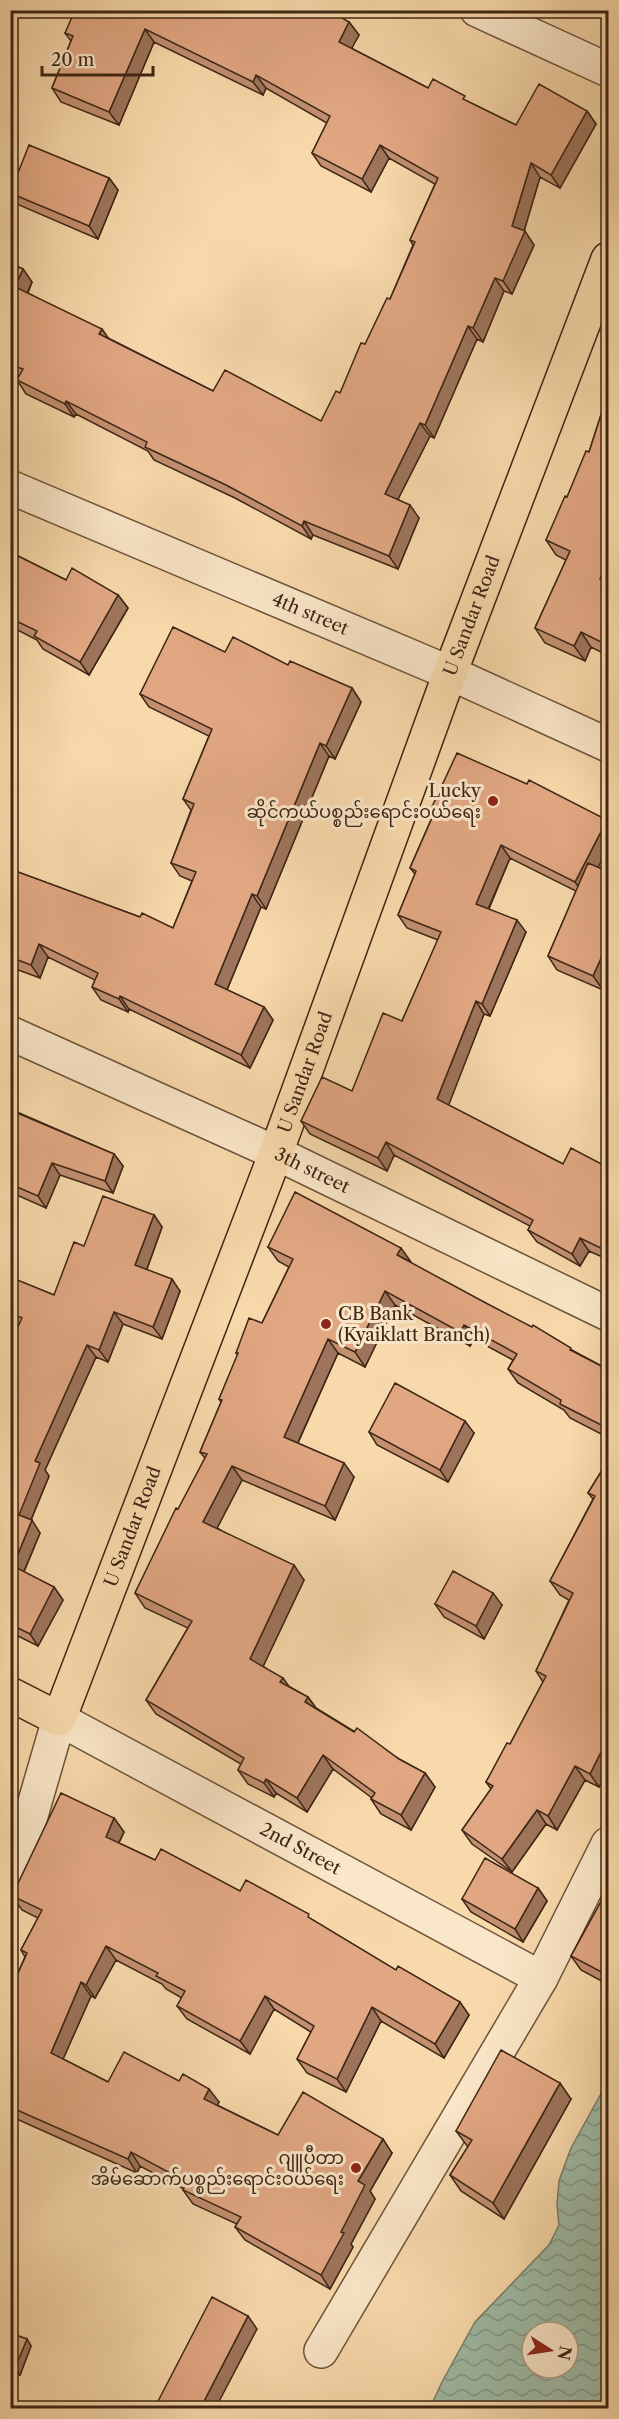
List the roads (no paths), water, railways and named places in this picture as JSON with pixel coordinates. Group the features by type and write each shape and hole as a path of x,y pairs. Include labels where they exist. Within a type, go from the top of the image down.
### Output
{"main road":[{"name":"U Sandar Road","path":"59,1719 276,1153 450,673 609,259"},
{"path":"10,1694 59,1719"}],"street":[{"path":"477,10 609,70"},
{"name":"4th street","path":"10,487 450,673 609,745"},
{"name":"3th street","path":"10,1033 276,1153 609,1314"},
{"name":"U Sandar Road","path":"10,1888 59,1719"},
{"name":"2nd Street","path":"59,1719 541,1978"},
{"path":"321,2351 541,1978 609,1844"}],"water":[{"path":"608,2081 608,2408 430,2408 475,2322 549,2245 559,2225 557,2205 559,2181 571,2148"}],"place":[{"name":"Lucky ဆိုင်ကယ်ပစ္စည်းရောင်း၀ယ်ရေး","path":"493,801"},
{"name":"CB Bank (Kyaiklatt Branch)","path":"326,1324"},
{"name":"ဂျူပီတာ အိမ်ဆောက်ပစ္စည်းရောင်းဝယ်ရေး","path":"356,2168"}]}
